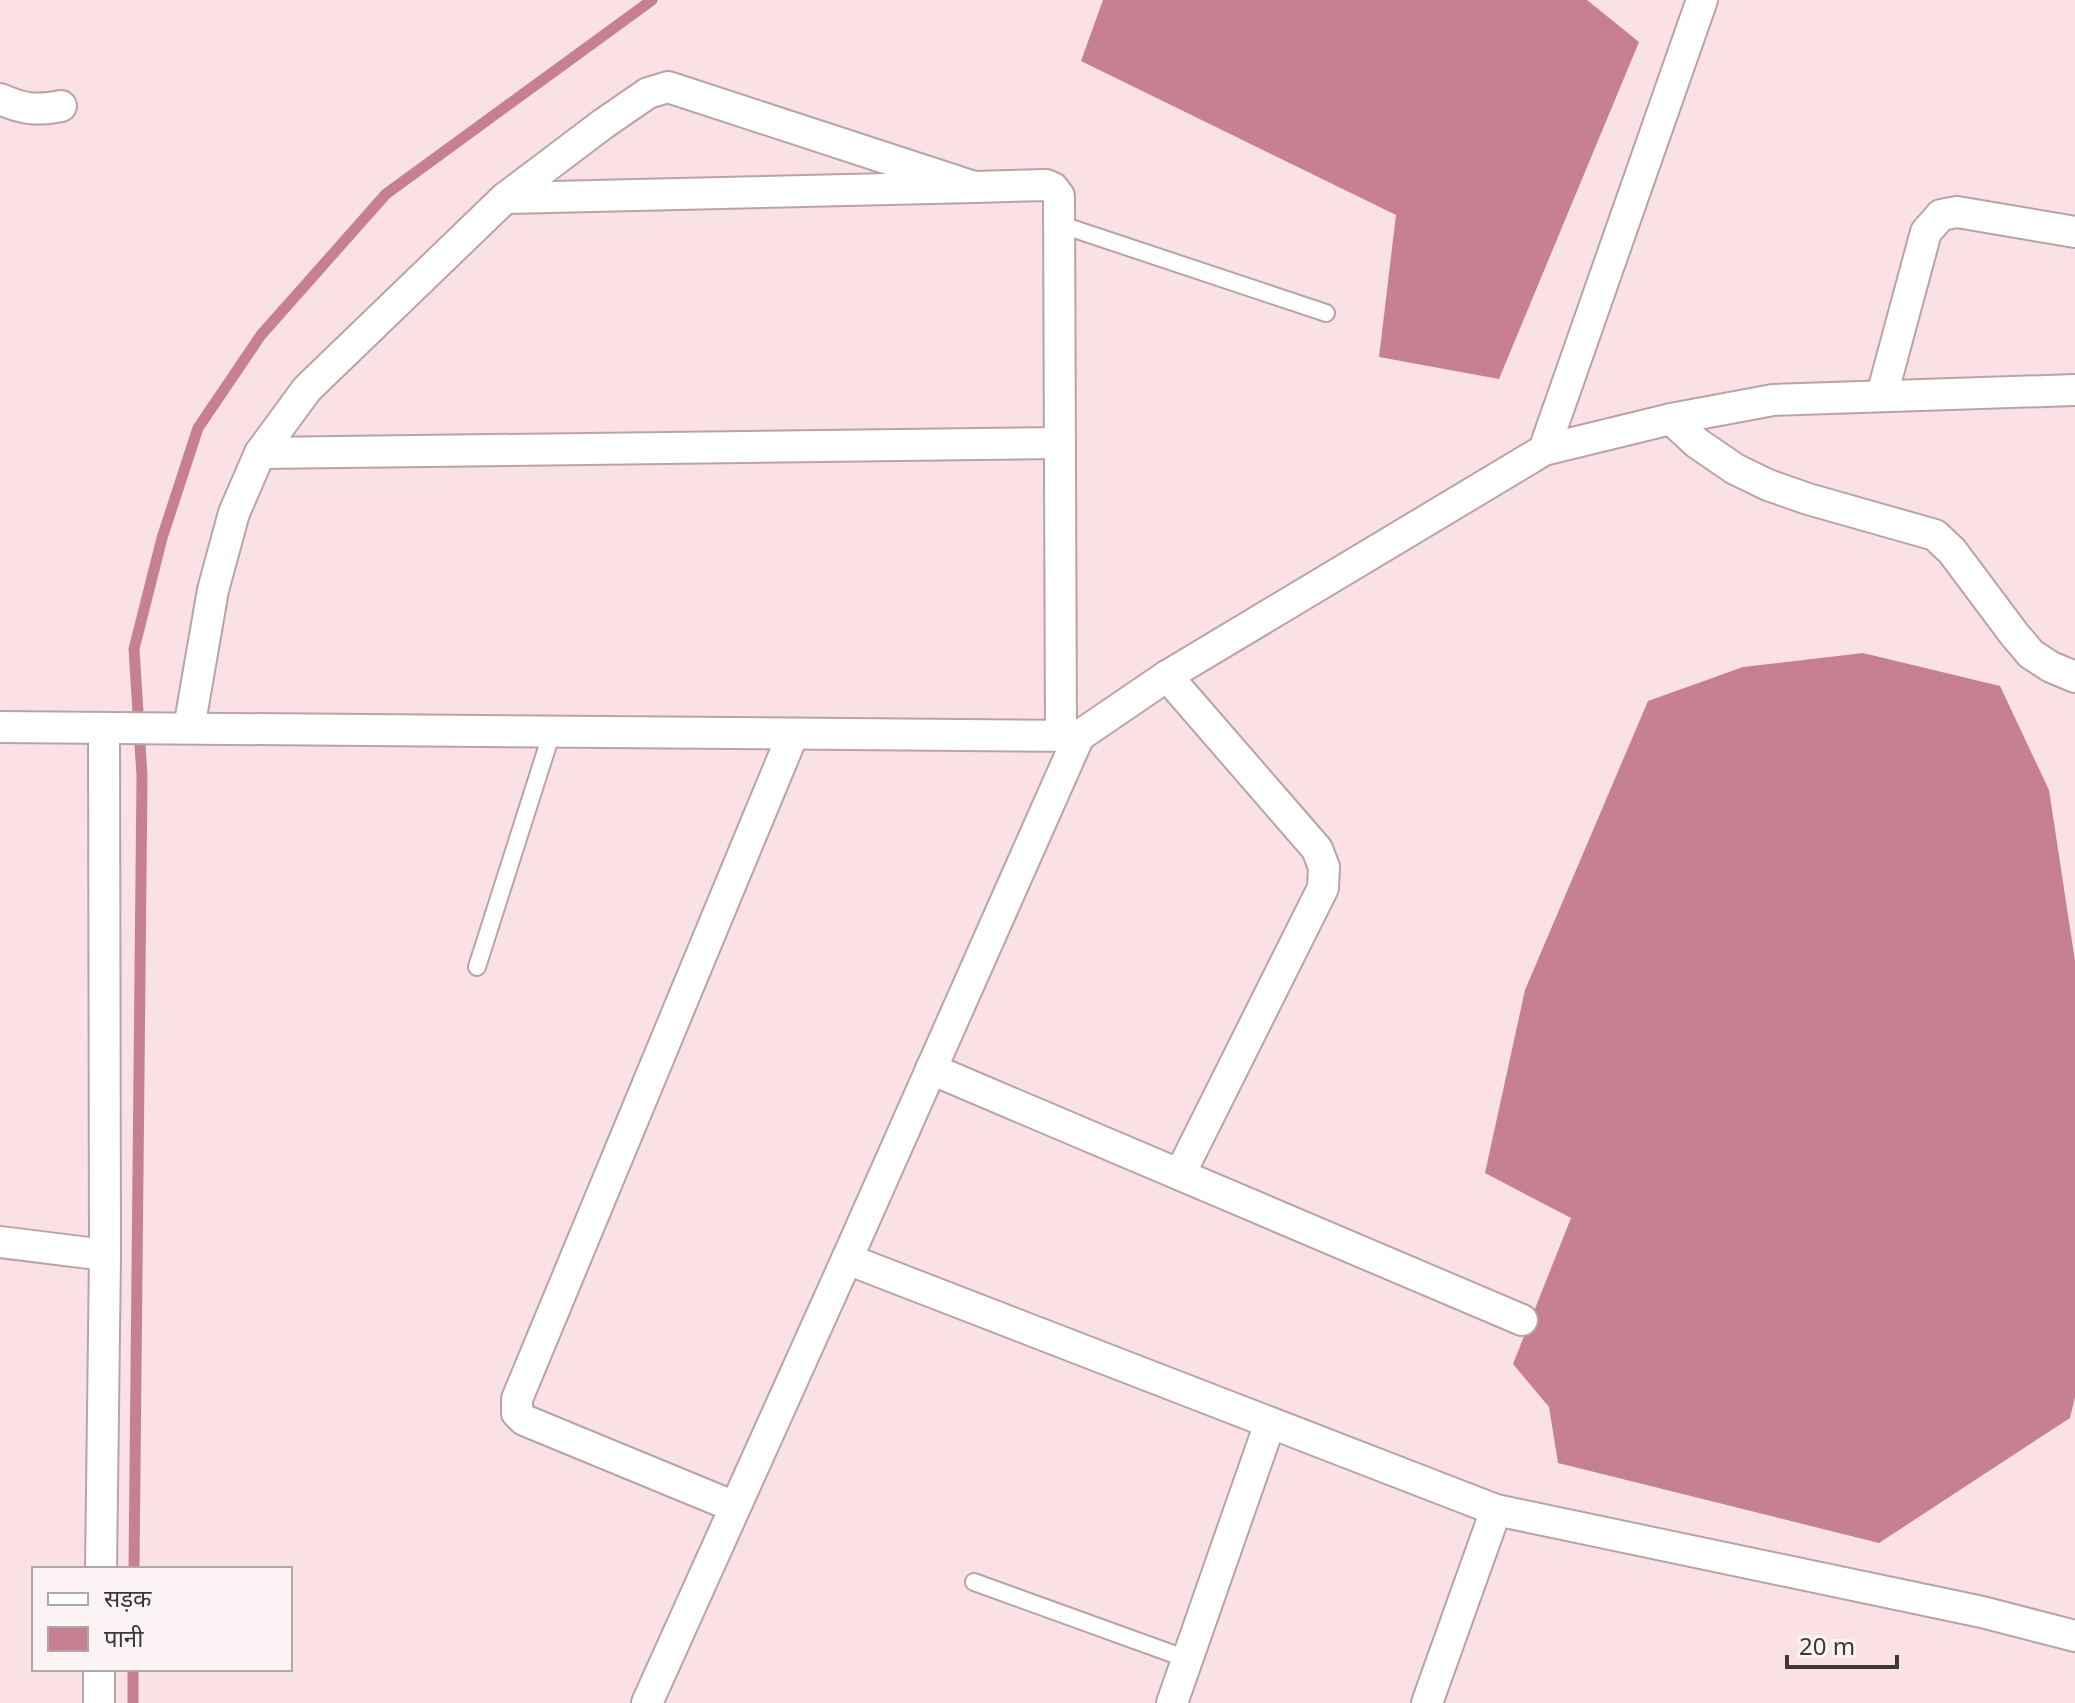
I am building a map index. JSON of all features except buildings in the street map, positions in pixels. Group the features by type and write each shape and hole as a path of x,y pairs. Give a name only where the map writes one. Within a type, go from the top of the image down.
{"street":[{"path":"1544,450 1702,0"},
{"path":"189,728 213,590 234,513 260,453 307,389 505,198 603,124 648,93 668,87 974,187"},
{"path":"0,99 25,109 43,110 61,106"},
{"path":"505,198 1046,185 1059,196 1060,443 1070,736 931,1069 647,1703"},
{"path":"1882,395 1926,232 1941,215 1957,212 2075,232"},
{"path":"0,727 1070,736 1544,450 1671,419 1773,400 2075,390"},
{"path":"1671,419 1697,443 1735,469 1768,485 1935,535 1952,551 2031,654 2075,677"},
{"path":"260,453 1060,443"},
{"path":"1167,676 1317,849 1324,867 1323,888 1180,1174"},
{"path":"101,1567 109,728"},
{"path":"735,1507 524,1420 517,1413 517,1399 793,734"},
{"path":"931,1069 1522,1320"},
{"path":"0,1242 105,1255"},
{"path":"847,1259 1496,1510 1982,1612 2075,1636"},
{"path":"1172,1703 1270,1423"},
{"path":"1427,1703 1496,1510"},
{"path":"99,1671 99,1703"}],"lane":[{"path":"1059,224 1326,313"},
{"path":"477,967 552,732"},
{"path":"974,1582 1187,1659"}],"water":[{"path":"1103,0 1587,0 1639,42 1499,379 1379,357 1396,215 1081,61"},
{"path":"1863,653 2000,686 2049,790 2075,961 2075,1397 2070,1418 1879,1543 1558,1463 1549,1407 1513,1364 1571,1218 1485,1173 1525,990 1648,701 1743,667"}],"waterway":[{"path":"134,1567 142,776 134,649 162,538 198,428 261,335 386,194 652,0"},
{"path":"133,1671 133,1703"}]}
